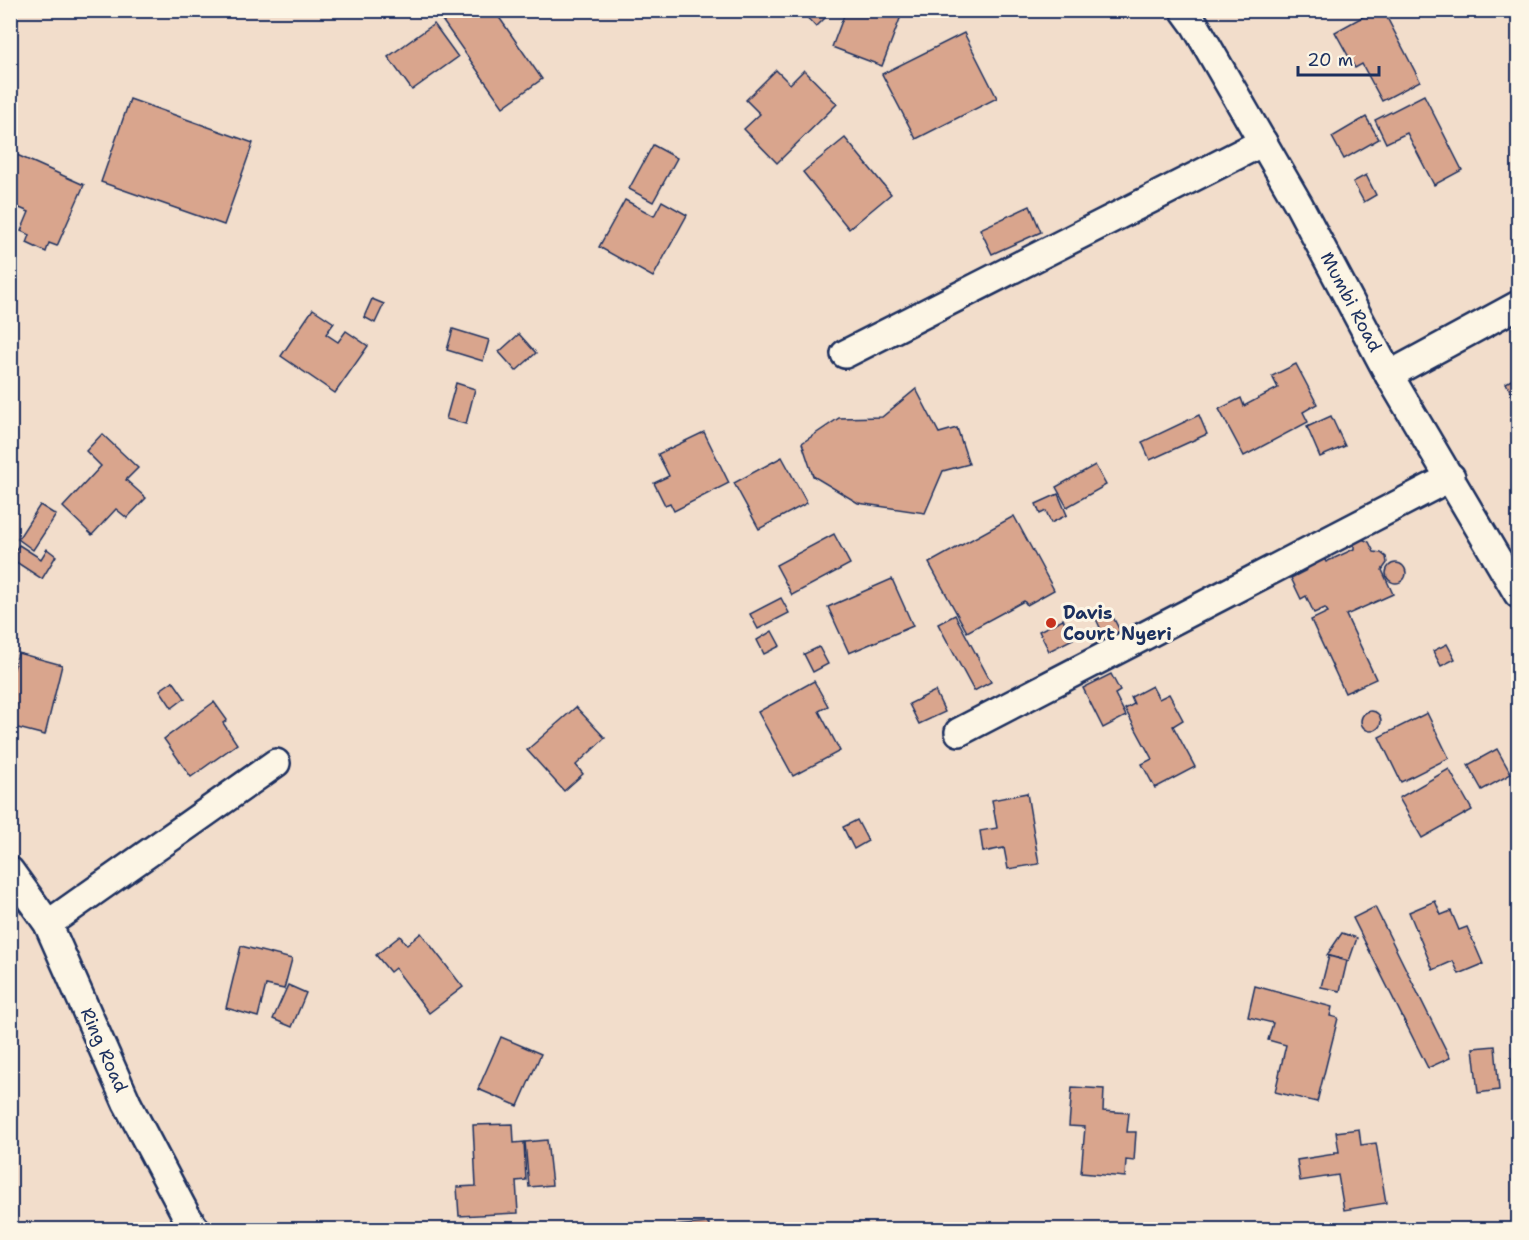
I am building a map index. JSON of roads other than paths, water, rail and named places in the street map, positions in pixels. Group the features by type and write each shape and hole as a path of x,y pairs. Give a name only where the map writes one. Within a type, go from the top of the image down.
{"street":[{"name":"Mumbi Road","path":"1184,10 1196,24 1299,205 1389,375 1518,594"},
{"path":"845,354 1263,142"},
{"path":"1389,375 1518,305"},
{"path":"959,732 1451,477"},
{"path":"48,924 276,763"},
{"name":"Ring Road","path":"10,871 48,924 127,1103 196,1230"}],"place":[{"name":"Davis Court Nyeri","path":"1051,623"}]}
